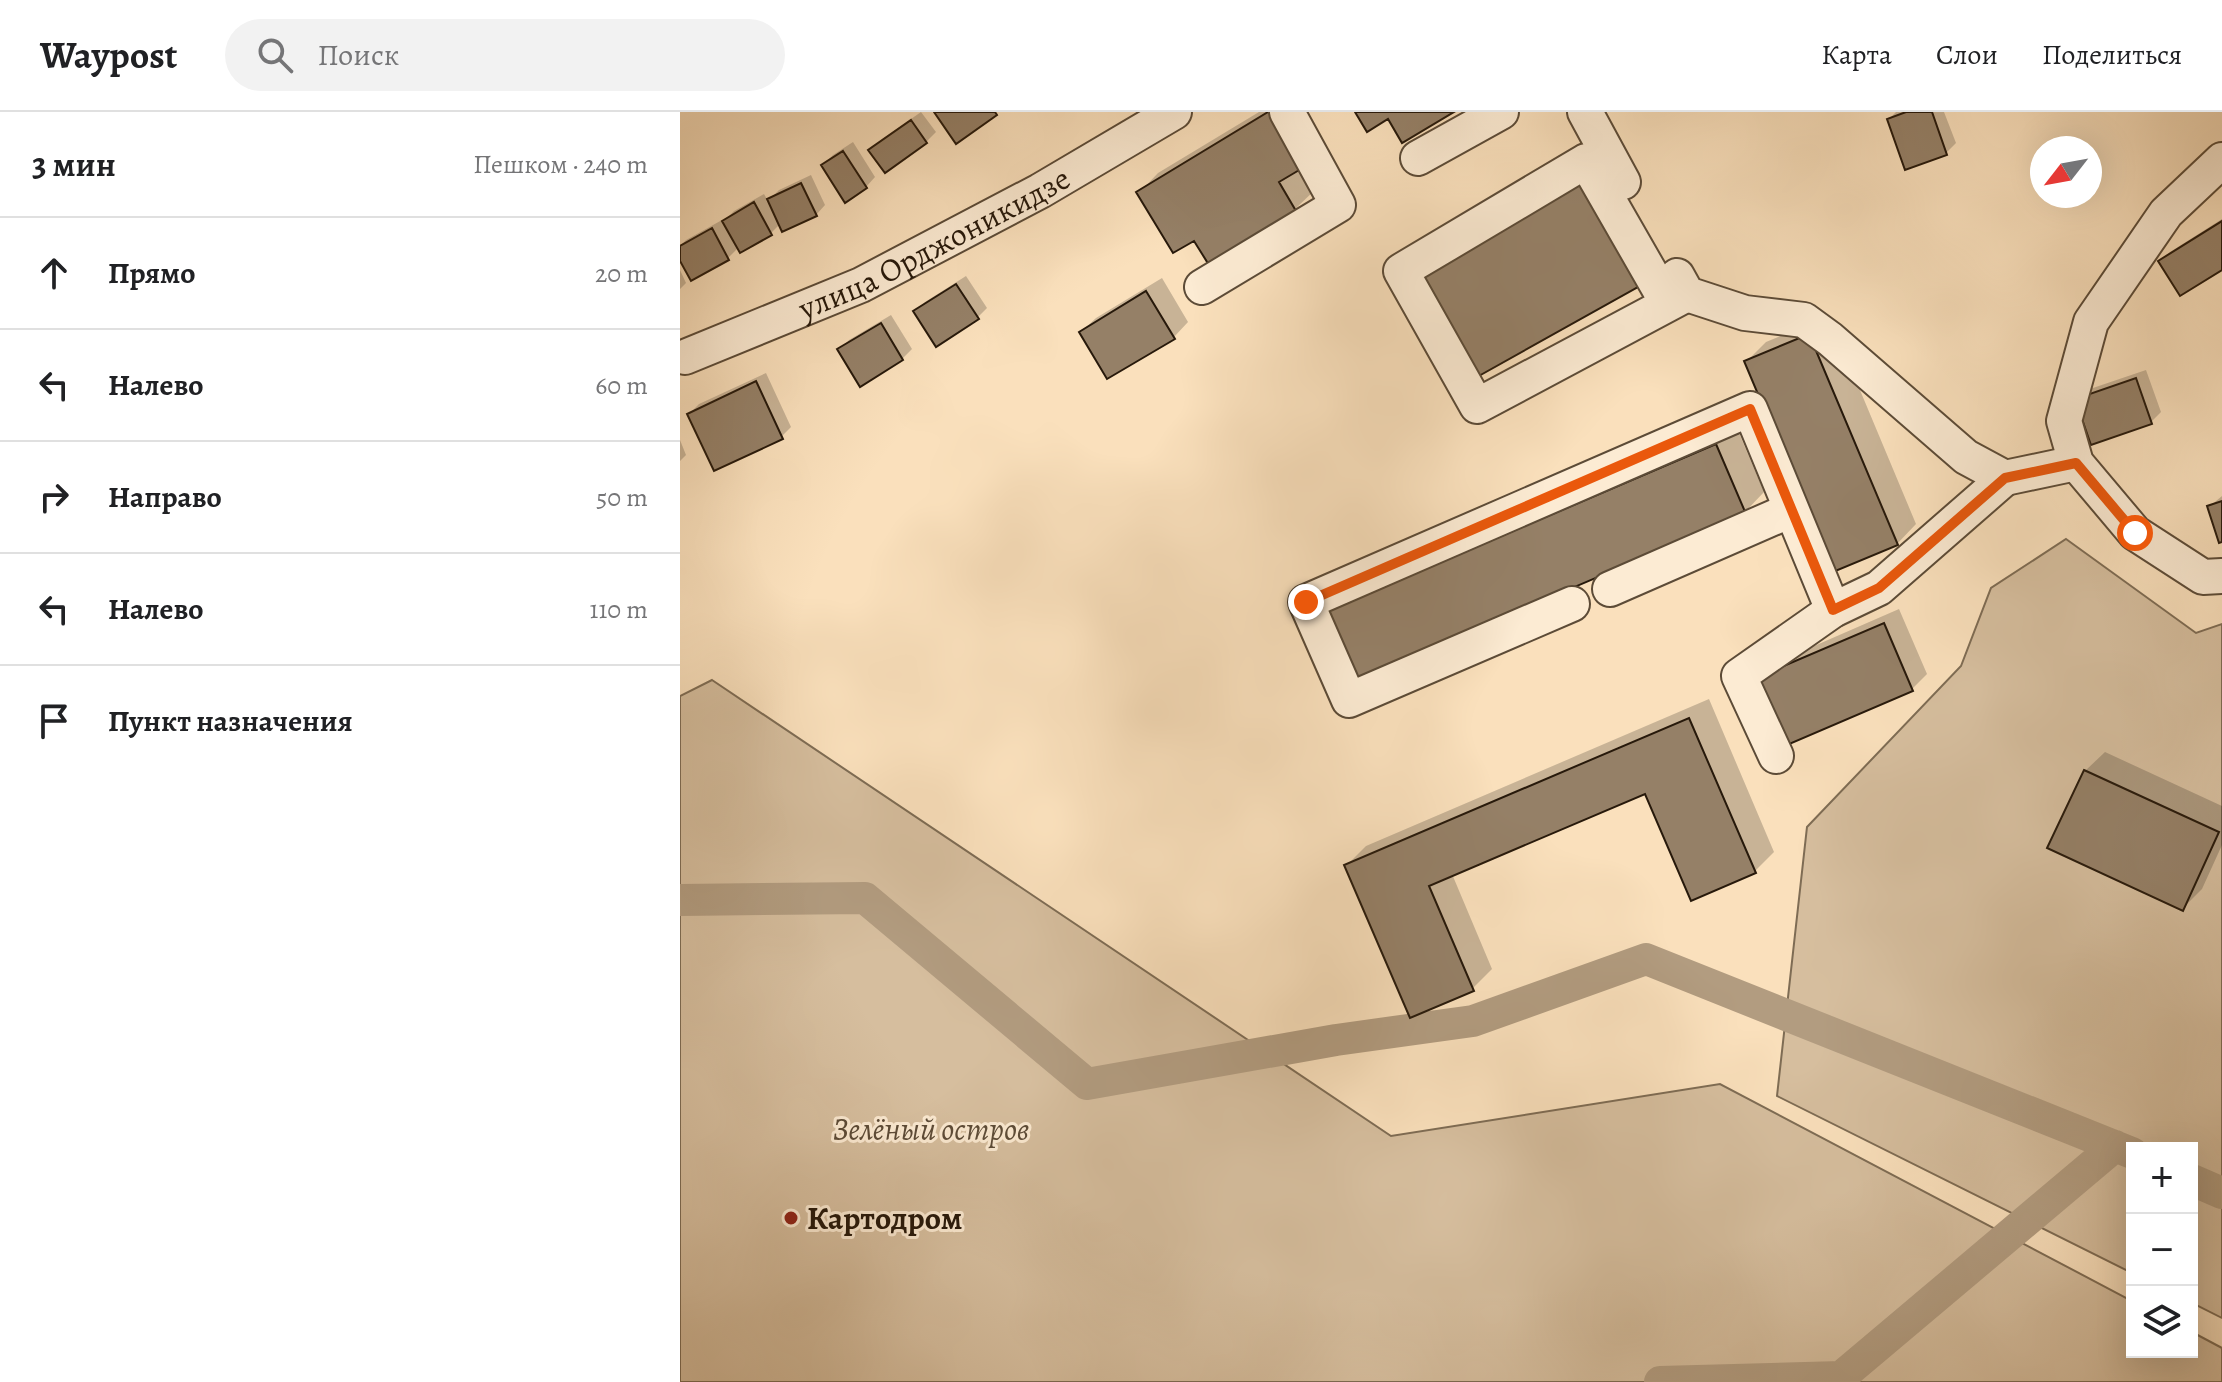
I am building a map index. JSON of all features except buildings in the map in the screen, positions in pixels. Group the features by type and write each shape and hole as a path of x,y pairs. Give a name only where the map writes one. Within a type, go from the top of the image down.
{"street":[{"name":"улица Орджоникидзе","path":"685,357 861,285 1040,191 1174,112"},
{"path":"1202,287 1338,205 1287,112"},
{"path":"1418,158 1501,112"},
{"path":"1585,112 1678,299"},
{"path":"2212,576 2135,533 2076,463 2064,421 2091,322 2166,213 2222,160"},
{"path":"1678,299 1586,161 1401,271 1477,406 1678,299 1745,313 1804,320 1966,457 2005,478"},
{"path":"1572,604 1349,700 1306,602 1750,409 1833,610"},
{"path":"1776,756 1739,676 1833,610 1879,588 2005,478 2076,463"},
{"path":"1610,589 1791,510"}],"green space":[{"path":"2066,539 2196,633 2222,624 2222,1318 2198,1306 2198,1142 2126,1142 2126,1270 1777,1096 1807,827 1961,666 1991,588"},
{"name":"Зелёный остров","path":"712,680 1391,1136 1720,1084 2126,1298 2126,1358 2198,1358 2198,1335 2222,1348 2222,1382 680,1382 680,696"}],"waterway":[{"path":"680,900 865,898 1087,1084 1336,1040 1473,1021 1646,959 2126,1151"},
{"path":"1660,1382 1841,1377 2115,1146"},
{"path":"2198,1183 2222,1193"}],"place":[{"name":"Картодром","path":"791,1218"}],"route":[{"path":"1306,602 1750,409 1833,610 1879,588 2005,478 2076,463 2135,533"}]}
